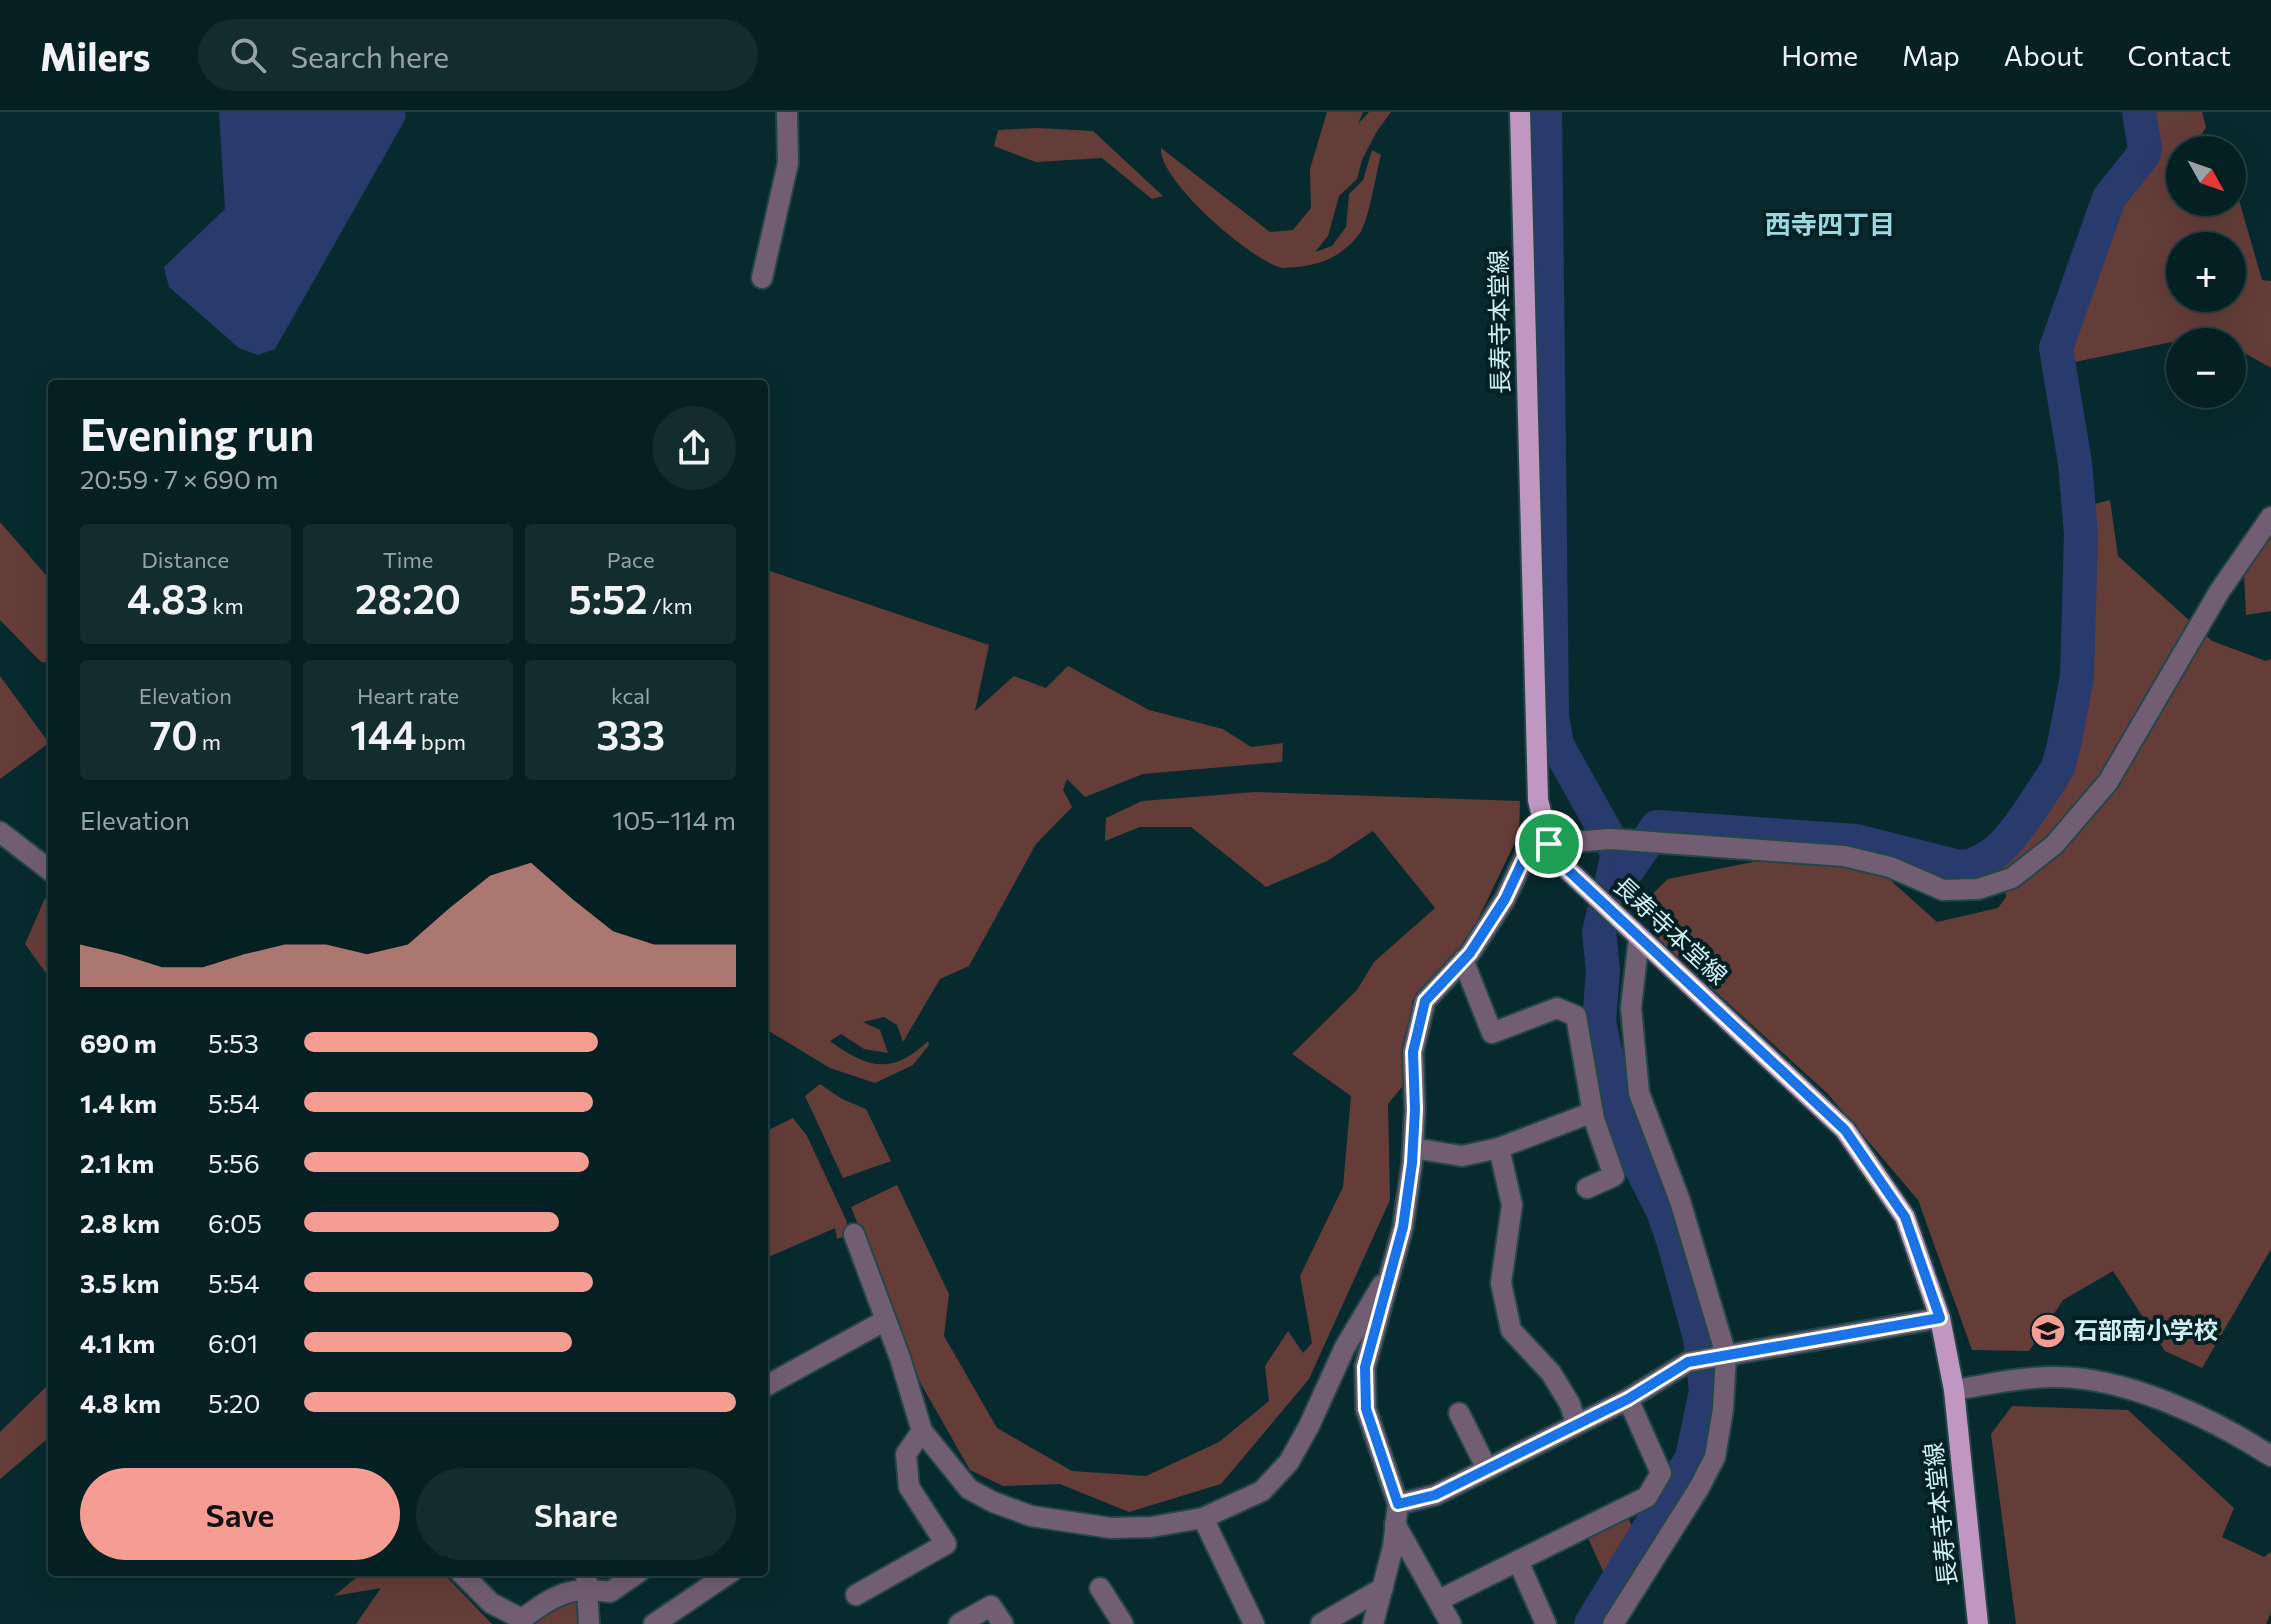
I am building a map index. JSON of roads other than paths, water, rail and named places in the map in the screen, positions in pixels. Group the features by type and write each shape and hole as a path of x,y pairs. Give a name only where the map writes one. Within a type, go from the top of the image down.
{"main road":[{"name":"長寿寺本堂線","path":"1520,112 1538,800 1549,844 1569,871 1845,1130 1905,1217 1940,1318 1954,1390 1978,1624"}],"street":[{"path":"762,278 788,163 787,112"},
{"path":"1451,1624 1397,1514 1366,1409 1365,1367 1403,1227 1413,1148 1413,1052 1425,1001 1463,960 1505,899 1524,856 1532,848 1549,844 1639,841 1844,856 1890,867 1943,890 1978,889 2012,878 2054,845 2108,782 2219,592 2271,517"},
{"path":"0,832 48,869"},
{"path":"1613,1624 1699,1488 1715,1457 1723,1409 1726,1355 1680,1201 1639,1093 1631,1008 1639,937"},
{"path":"1463,960 1492,1033 1557,1008 1576,1016 1593,1112 1614,1176 1587,1188"},
{"path":"1413,1148 1462,1156 1499,1148 1593,1112"},
{"path":"1499,1148 1512,1205 1501,1283 1511,1330 1551,1373 1570,1404 1576,1424"},
{"path":"854,1234 922,1431 969,1489 1031,1516 1111,1528 1151,1527 1203,1518 1262,1491 1289,1462 1345,1347 1394,1264"},
{"path":"1397,1514 1628,1399 1688,1362 1940,1318"},
{"path":"768,1385 886,1320"},
{"path":"1954,1390 2050,1376 2098,1379 2165,1402 2271,1456"},
{"path":"1439,1600 1647,1497 1661,1473 1628,1399"},
{"path":"1459,1413 1487,1469"},
{"path":"856,1595 946,1544 909,1487 906,1454 922,1431"},
{"path":"1373,1624 1397,1514"},
{"path":"1203,1518 1254,1624"},
{"path":"1518,1561 1546,1624"},
{"path":"464,1576 491,1603 522,1619 555,1595 587,1580"},
{"path":"587,1580 610,1592 633,1576"},
{"path":"654,1624 725,1576"},
{"path":"587,1580 589,1624"},
{"path":"1100,1588 1123,1624"},
{"path":"1321,1624 1383,1588"},
{"path":"959,1624 991,1606 1003,1624"}],"water":[{"path":"219,112 405,112 406,118 275,349 258,355 239,348 169,287 164,267 225,209"}],"waterway":[{"path":"1545,112 1552,717 1557,745 1618,854 1599,932 1603,970 1599,1022 1623,1132 1663,1211 1674,1243 1700,1338 1706,1391 1692,1458 1591,1624"},
{"path":"1628,869 1657,827 1856,841 1959,867 1975,864 1989,857 2013,834 2051,779 2064,745 2077,677 2081,534 2075,463 2056,348 2109,198 2144,154 2139,112"}],"place":[{"name":"石部南小学校","path":"2048,1331"}],"district":[{"name":"西寺四丁目","path":"1830,225"}]}
